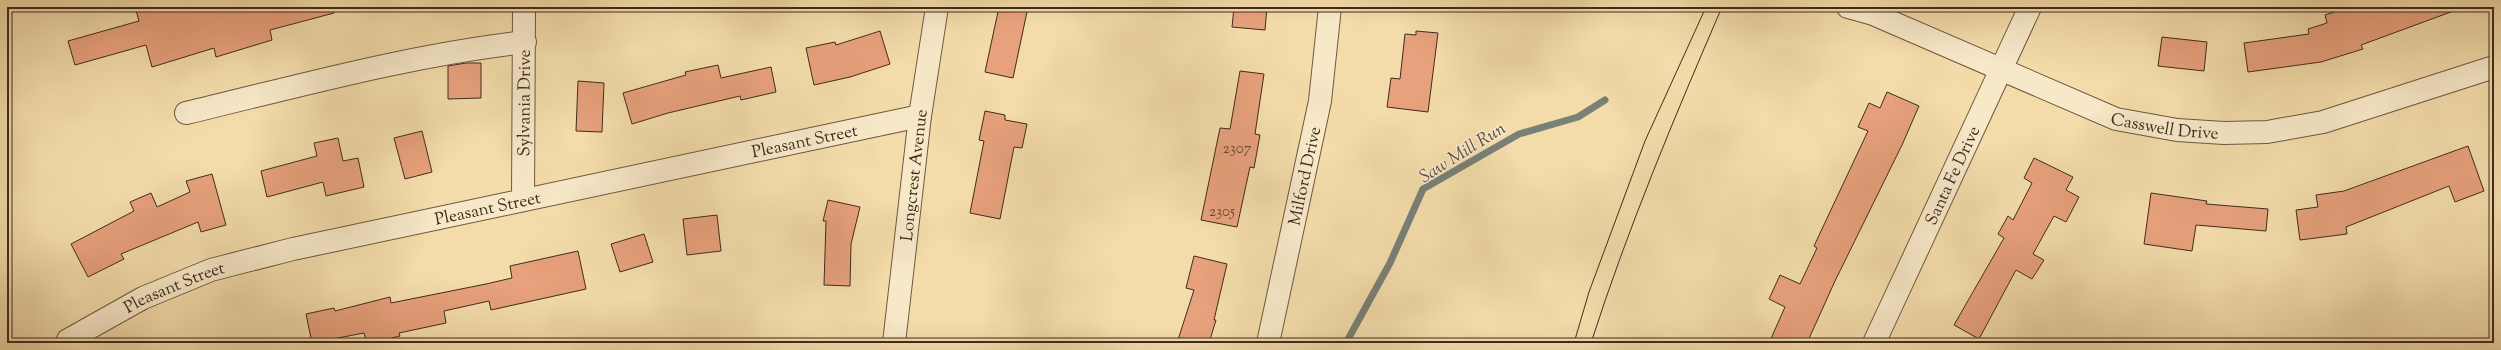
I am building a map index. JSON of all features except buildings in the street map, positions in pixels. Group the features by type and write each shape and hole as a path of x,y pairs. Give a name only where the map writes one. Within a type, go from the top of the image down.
{"street":[{"name":"Sylvania Drive","path":"523,200 524,7"},
{"name":"Longcrest Avenue","path":"894,343 920,116 937,7"},
{"name":"Milford Drive","path":"1268,343 1320,101 1330,7"},
{"name":"Casswell Drive","path":"1848,7 1873,14 2116,119 2177,130 2224,133 2267,132 2323,122 2494,67"},
{"name":"Santa Fe Drive","path":"1874,343 2030,7"},
{"path":"186,113 406,60 462,49 525,42"},
{"name":"Pleasant Street","path":"62,341 142,298 211,270 293,249 920,116"},
{"path":"62,341 95,343"}],"waterway":[{"name":"Saw Mill Run","path":"1346,343 1390,263 1423,189 1519,134 1578,117 1605,100"}],"tram line":[{"path":"1574,343 1589,292 1645,141 1706,7"},
{"path":"1591,343 1636,215 1686,90 1722,7"}]}
